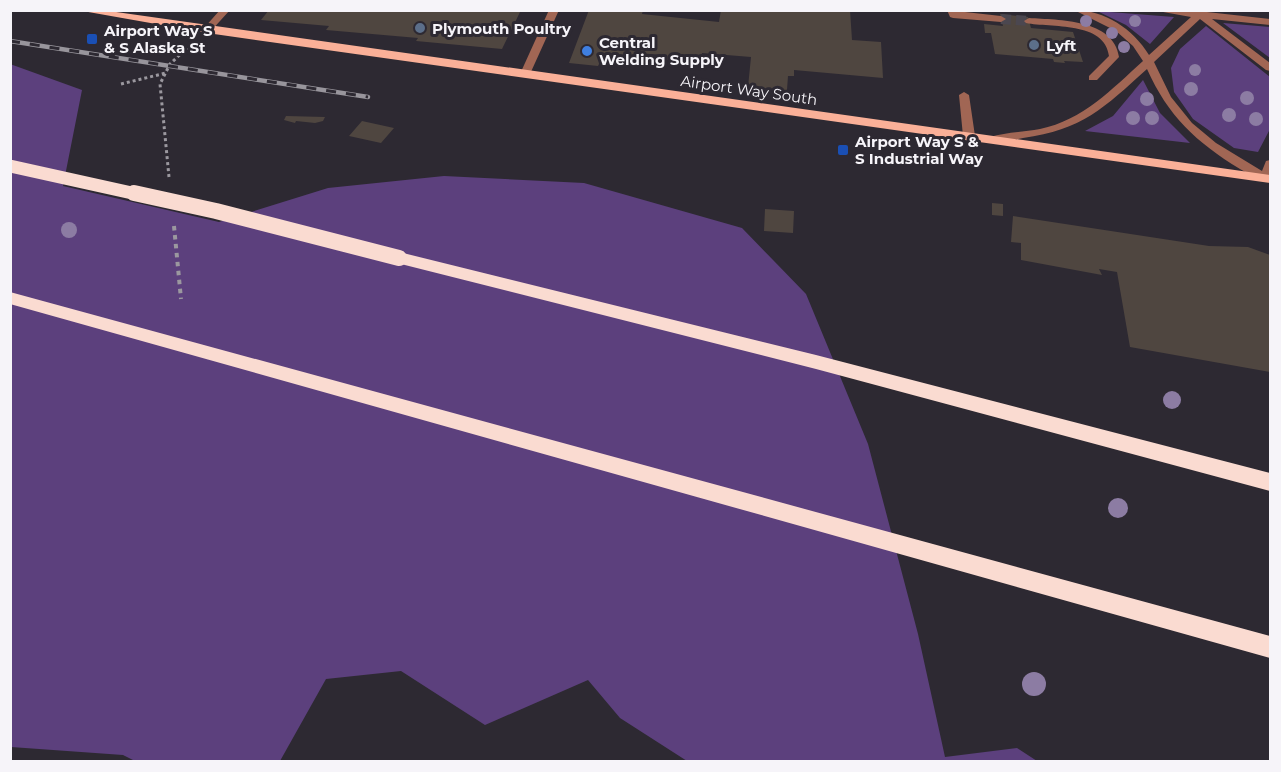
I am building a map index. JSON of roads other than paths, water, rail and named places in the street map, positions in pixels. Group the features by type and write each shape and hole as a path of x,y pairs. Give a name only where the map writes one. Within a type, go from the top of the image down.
{"highway":[{"path":"10,166 97,183 216,211 804,359 1270,482"},
{"path":"10,298 1270,647"}],"main road":[{"name":"Airport Way South","path":"81,10 207,30 1268,178"}],"street":[{"path":"207,30 226,10"},
{"path":"525,74 554,10"},
{"path":"1078,10 1120,28 1137,41 1168,101 1188,125 1225,155 1268,178 1270,164"},
{"path":"1156,10 1202,13 1270,22"},
{"path":"1256,10 1270,16"},
{"path":"952,13 1001,19"},
{"path":"994,140 1042,132 1069,124 1099,107 1202,13"},
{"path":"1202,13 1270,68"},
{"path":"1029,21 1071,24 1098,33 1106,39 1112,45 1114,57 1093,78"},
{"path":"964,95 969,136"}],"tunnel":[{"path":"1001,19 1029,21"}],"railway":[{"path":"10,41 368,97"}],"place":[{"name":"Plymouth Poultry","path":"420,28"},
{"name":"Airport Way S & S Alaska St","path":"92,39"},
{"name":"Lyft","path":"1034,45"},
{"name":"Central Welding Supply","path":"587,51"},
{"name":"Airport Way S & S Industrial Way","path":"843,150"}]}
